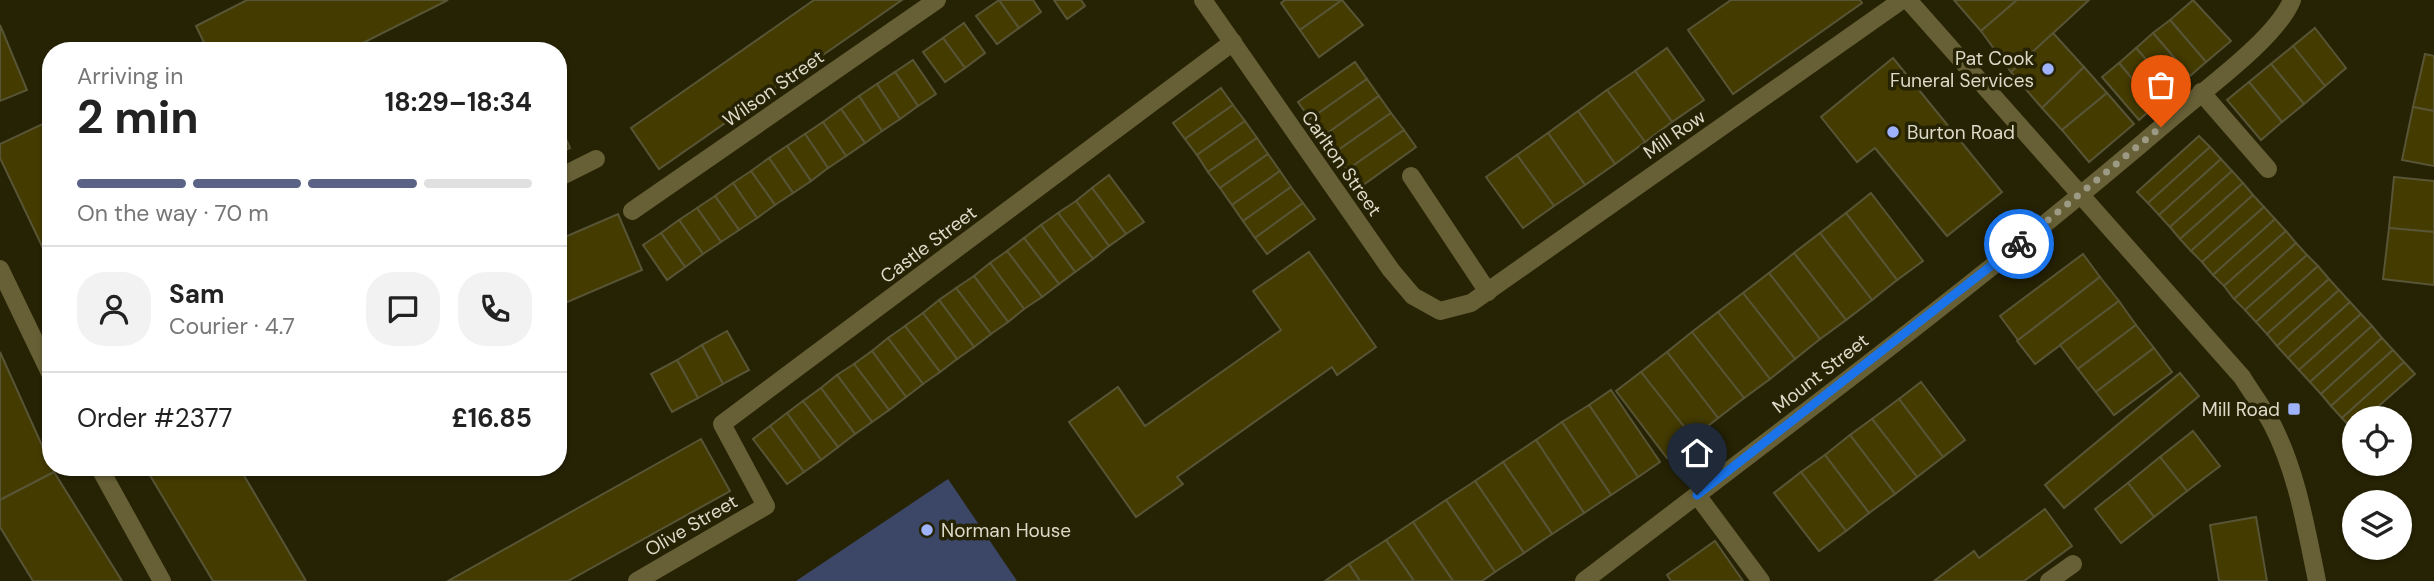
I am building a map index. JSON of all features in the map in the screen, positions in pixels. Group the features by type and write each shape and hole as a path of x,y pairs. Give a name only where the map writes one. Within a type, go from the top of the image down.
{"street":[{"name":"Wilson Street","path":"632,211 937,0"},
{"name":"Carlton Street","path":"1203,0 1391,271 1413,296 1440,311 1471,303"},
{"name":"Mill Row","path":"1471,303 1902,0"},
{"path":"1908,0 2242,377 2272,423 2298,495 2317,581"},
{"path":"2080,196 2260,42 2287,12 2292,0"},
{"name":"Castle Street","path":"766,506 722,424 1233,42"},
{"path":"2201,92 2268,169"},
{"path":"567,174 596,159"},
{"path":"1411,176 1488,292"},
{"name":"Mount Street","path":"1584,581 2080,196"},
{"path":"0,269 42,356"},
{"path":"104,476 162,581"},
{"path":"1697,495 1761,581"},
{"name":"Olive Street","path":"636,581 766,506"},
{"path":"2049,581 2073,564"}],"shaded area":[{"name":"Norman House","path":"948,479 1017,581 796,581"}],"building":[{"path":"247,0 448,0 365,42 204,42 196,26"},
{"path":"814,0 902,0 659,169 631,128"},
{"path":"999,0 1019,28 997,44 976,16"},
{"path":"999,0 1033,0 1041,12 1019,28"},
{"path":"1054,0 1081,0 1085,6 1067,19"},
{"path":"1285,0 1342,0 1300,30 1281,3"},
{"path":"1342,0 1363,25 1319,57 1300,30"},
{"path":"1731,0 1860,0 1862,3 1733,94 1688,30"},
{"path":"1954,0 2017,0 1981,31"},
{"path":"2017,0 2089,0 2011,72 1981,31"},
{"path":"2193,0 2231,41 2206,62 2170,20"},
{"path":"2170,20 2206,62 2190,76 2153,33"},
{"path":"964,23 985,53 965,68 943,38"},
{"path":"0,25 27,90 0,101"},
{"path":"2315,28 2346,68 2325,86 2293,46"},
{"name":"Pat Cook Funeral Services","path":"2053,33 2084,67 2042,108 2011,72"},
{"path":"2153,33 2190,76 2173,90 2136,48"},
{"path":"943,38 965,68 945,82 923,52"},
{"path":"2293,46 2325,86 2304,104 2271,64"},
{"path":"1667,48 1704,100 1672,122 1635,71"},
{"path":"2136,48 2173,90 2155,106 2119,63"},
{"path":"2425,54 2434,56 2434,111 2413,107"},
{"name":"Burton Road","path":"1893,58 2002,192 1947,236 1875,148 1857,162 1821,117"},
{"path":"913,60 936,94 918,106 895,72"},
{"path":"1355,62 1367,79 1310,119 1298,102"},
{"path":"2119,63 2155,106 2139,120 2102,77"},
{"path":"2271,64 2304,104 2282,122 2249,82"},
{"path":"2084,67 2107,93 2062,130 2042,108"},
{"path":"1635,71 1672,122 1645,142 1607,90"},
{"path":"895,72 918,106 900,119 877,84"},
{"path":"1367,79 1379,96 1322,137 1310,119"},
{"path":"2249,82 2282,122 2261,140 2227,100"},
{"path":"877,84 900,119 882,131 859,96"},
{"path":"1221,88 1233,105 1185,139 1173,123"},
{"path":"1607,90 1645,142 1615,164 1578,111"},
{"path":"2107,93 2134,124 2089,162 2062,130"},
{"path":"859,96 882,131 865,143 841,109"},
{"path":"1379,96 1391,113 1334,153 1322,137"},
{"path":"1233,105 1245,121 1197,155 1185,139"},
{"path":"2413,107 2434,111 2434,166 2402,160"},
{"path":"841,109 865,143 846,156 823,122"},
{"path":"1578,111 1615,164 1585,185 1548,133"},
{"path":"1391,113 1404,130 1347,170 1334,153"},
{"path":"1245,121 1257,138 1208,172 1197,155"},
{"path":"823,122 846,156 828,168 805,134"},
{"path":"42,124 42,246 0,158 0,144"},
{"path":"1404,130 1416,147 1359,188 1347,170"},
{"path":"1548,133 1585,185 1554,206 1517,155"},
{"path":"805,134 828,168 811,181 787,146"},
{"path":"2199,136 2210,147 2148,203 2137,192"},
{"path":"1257,138 1268,154 1220,188 1208,172"},
{"path":"787,146 811,181 793,193 769,158"},
{"path":"2210,147 2221,159 2159,215 2148,203"},
{"path":"1268,154 1280,171 1232,205 1220,188"},
{"path":"1517,155 1554,206 1523,228 1486,177"},
{"path":"769,158 793,193 775,205 751,171"},
{"path":"2221,159 2232,171 2170,227 2159,215"},
{"path":"751,171 775,205 757,218 733,183"},
{"path":"1280,171 1291,187 1243,221 1232,205"},
{"path":"2232,171 2243,183 2180,239 2170,227"},
{"path":"1109,175 1144,222 1126,234 1092,188"},
{"path":"2394,177 2434,181 2434,232 2389,228"},
{"path":"733,183 757,218 739,230 715,196"},
{"path":"2243,183 2253,195 2191,251 2180,239"},
{"path":"1291,187 1303,203 1255,238 1243,221"},
{"path":"1092,188 1126,234 1109,246 1076,201"},
{"path":"1871,193 1923,261 1897,280 1846,213"},
{"path":"2253,195 2264,207 2202,262 2191,251"},
{"path":"715,196 739,230 721,242 697,208"},
{"path":"1076,201 1109,246 1093,259 1058,213"},
{"path":"1303,203 1315,219 1267,254 1255,238"},
{"path":"2264,207 2275,219 2213,275 2202,262"},
{"path":"697,208 721,242 703,254 679,220"},
{"path":"1058,213 1093,259 1075,272 1041,225"},
{"path":"1846,213 1897,280 1872,300 1820,233"},
{"path":"618,214 642,270 567,302 567,236"},
{"path":"2275,219 2286,231 2224,286 2213,275"},
{"path":"679,220 703,254 685,267 661,233"},
{"path":"1041,225 1075,272 1059,284 1024,238"},
{"path":"2389,228 2434,232 2434,285 2383,279"},
{"path":"2286,231 2296,243 2234,299 2224,286"},
{"path":"661,233 685,267 667,280 643,245"},
{"path":"1820,233 1872,300 1846,320 1794,253"},
{"path":"1024,238 1059,284 1042,297 1007,251"},
{"path":"2296,243 2307,255 2245,310 2234,299"},
{"path":"1007,251 1042,297 1024,309 990,263"},
{"path":"1309,252 1376,347 1337,375 1332,367 1177,477 1183,484 1136,517 1069,422 1118,387 1145,426 1281,330 1253,291"},
{"path":"1794,253 1846,320 1820,339 1769,273"},
{"path":"2083,254 2100,277 2018,340 2000,316"},
{"path":"2307,255 2318,266 2256,322 2245,310"},
{"path":"990,263 1024,309 1008,322 974,276"},
{"path":"2318,266 2329,279 2267,334 2256,322"},
{"path":"1769,273 1820,339 1795,359 1743,293"},
{"path":"974,276 1008,322 991,334 956,288"},
{"path":"2100,277 2119,301 2035,364 2017,341"},
{"path":"2329,279 2339,290 2277,346 2267,334"},
{"path":"956,288 991,334 974,347 939,300"},
{"path":"2339,290 2350,302 2288,358 2277,346"},
{"path":"1743,293 1795,359 1770,379 1718,312"},
{"path":"939,300 974,347 957,359 923,313"},
{"path":"2119,301 2136,325 2078,369 2060,345"},
{"path":"2350,302 2361,314 2299,370 2288,358"},
{"path":"1718,312 1770,379 1744,398 1692,332"},
{"path":"923,313 957,359 940,372 905,326"},
{"path":"2361,314 2372,326 2310,382 2299,370"},
{"path":"2136,325 2154,348 2096,392 2078,369"},
{"path":"905,326 940,372 923,384 888,338"},
{"path":"2372,326 2382,338 2321,394 2310,382"},
{"path":"727,331 749,370 723,384 702,345"},
{"path":"1692,332 1744,398 1718,418 1667,352"},
{"path":"888,338 923,384 906,397 872,351"},
{"path":"2382,338 2393,350 2331,406 2321,394"},
{"path":"702,345 723,384 698,398 677,360"},
{"path":"2154,348 2172,372 2114,415 2096,392"},
{"path":"2393,350 2404,362 2355,406 2342,406 2342,418 2331,406"},
{"path":"872,351 906,397 889,410 854,364"},
{"path":"0,352 42,445 42,476 46,476 0,500"},
{"path":"1667,352 1718,418 1693,438 1641,372"},
{"path":"677,360 698,398 672,412 651,374"},
{"path":"2404,362 2415,374 2379,406 2355,406"},
{"path":"854,364 889,410 872,422 837,375"},
{"path":"1641,372 1693,438 1667,458 1616,391"},
{"path":"2180,373 2199,396 2064,508 2045,485"},
{"path":"837,375 872,422 855,434 821,388"},
{"path":"1921,382 1965,440 1943,457 1899,399"},
{"path":"821,388 855,434 838,447 803,401"},
{"path":"1611,390 1660,462 1638,477 1589,405"},
{"path":"1899,399 1943,457 1917,477 1872,419"},
{"path":"803,401 838,447 821,460 787,413"},
{"path":"1589,405 1638,477 1611,495 1562,422"},
{"path":"787,413 821,460 804,472 770,426"},
{"path":"1872,419 1917,477 1895,494 1850,435"},
{"path":"1562,422 1611,495 1584,513 1536,440"},
{"path":"770,426 804,472 787,484 753,439"},
{"path":"2193,431 2220,466 2187,491 2160,457"},
{"path":"1850,435 1895,494 1869,513 1825,455"},
{"path":"701,439 730,491 568,581 448,581"},
{"path":"1536,440 1584,513 1552,534 1503,462"},
{"path":"1825,455 1869,513 1846,531 1801,472"},
{"path":"2160,457 2187,491 2154,517 2128,483"},
{"path":"1503,462 1552,534 1524,553 1475,481"},
{"path":"1801,472 1846,531 1819,551 1774,493"},
{"path":"46,476 56,476 122,581 33,581 0,527 0,500"},
{"path":"150,476 244,476 306,581 213,581"},
{"path":"1475,481 1524,553 1495,572 1446,500"},
{"path":"2128,483 2154,517 2121,543 2095,509"},
{"path":"1446,500 1495,572 1482,581 1453,581 1413,522"},
{"path":"2045,509 2072,546 2024,581 1934,581 1974,551 1979,558"},
{"path":"2256,517 2267,581 2219,581 2210,525"},
{"path":"1413,522 1453,581 1414,581 1386,540"},
{"path":"1386,540 1414,581 1360,581 1349,564"},
{"path":"1715,541 1743,581 1671,581 1667,575"},
{"path":"1349,564 1360,581 1325,581"}],"way so far":[{"path":"2019,244 2161,127"}],"place":[{"name":"Pat Cook Funeral Services","path":"2048,69"},
{"name":"Burton Road","path":"1893,132"},
{"name":"Mill Road","path":"2294,409"},
{"name":"Norman House","path":"927,530"}],"route":[{"path":"1697,495 2019,244"}]}
